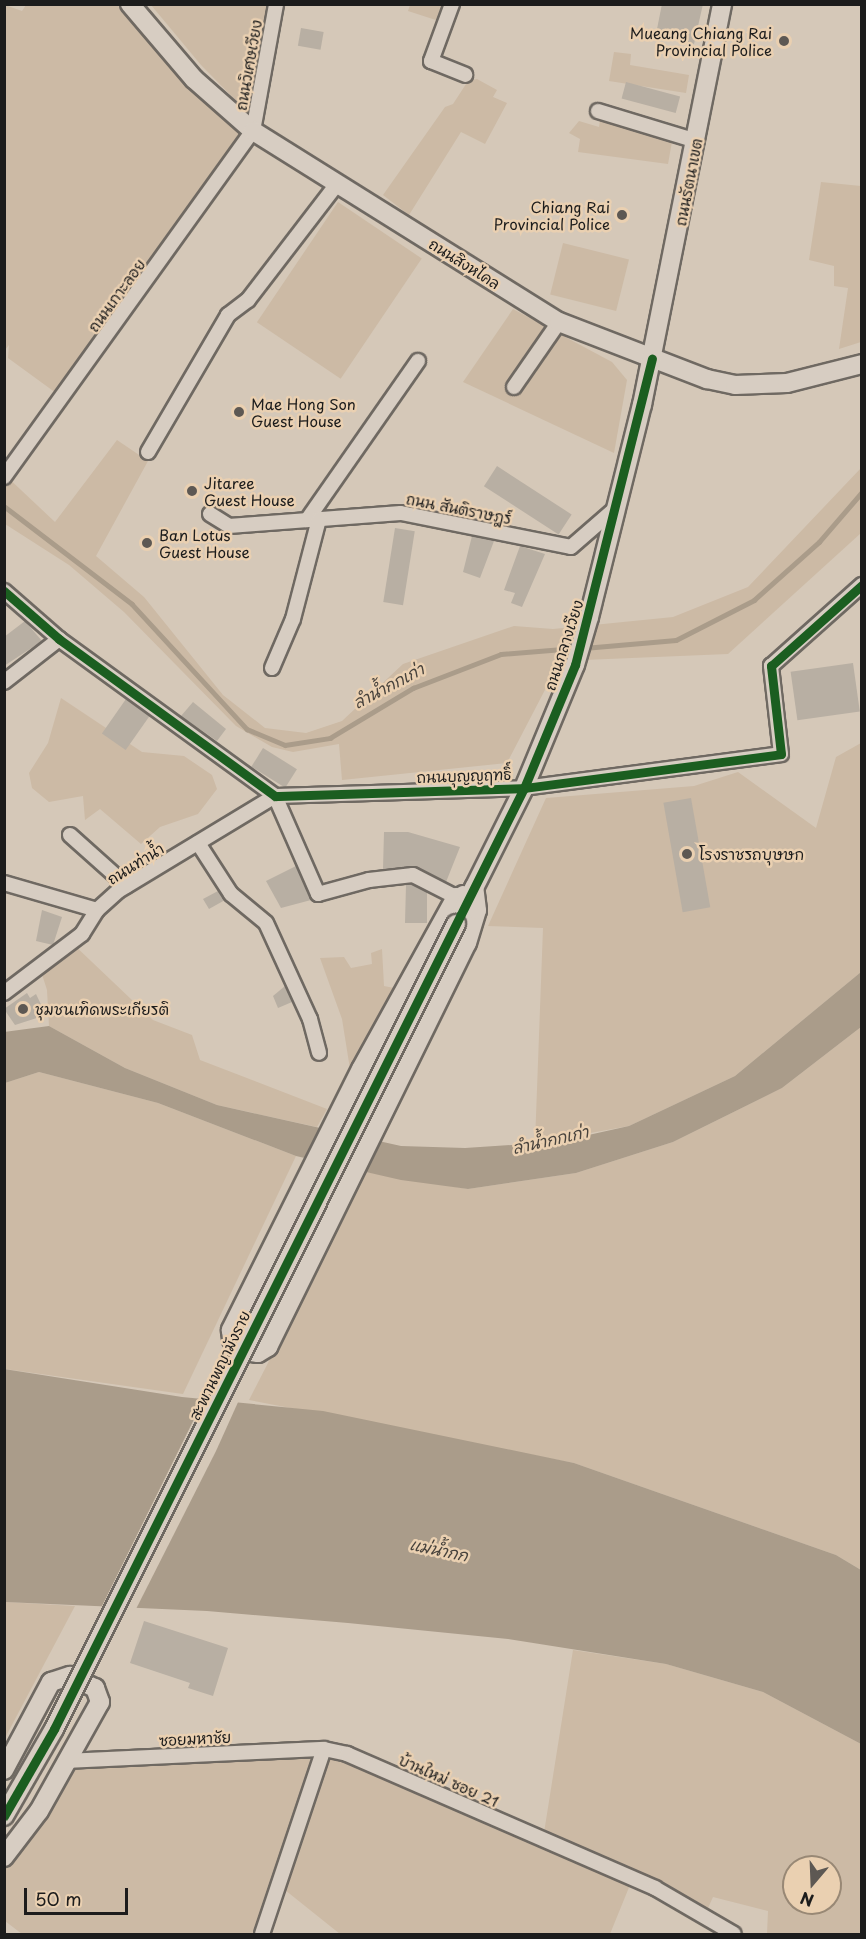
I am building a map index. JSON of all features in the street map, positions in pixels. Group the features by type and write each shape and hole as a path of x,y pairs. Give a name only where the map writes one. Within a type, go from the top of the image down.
{"main road":[{"name":"ถนนสิงหไคล","path":"129,4 194,79 253,131 559,322 652,359 735,385 787,383 861,364"},
{"name":"ถนนรัตนาเขต","path":"652,359 697,141 722,4"},
{"name":"ถนนกลางเวียง","path":"456,924 524,788 575,665 617,507 652,359"},
{"path":"456,897 334,1123 231,1330 232,1340 245,1351 258,1353 268,1347 350,1181 467,943 477,910 474,887"},
{"name":"สะพานพญามังราย","path":"4,1816 60,1719 456,924"},
{"path":"4,1770 51,1682 70,1676 100,1695 39,1811 4,1857"}],"street":[{"name":"ถนนวิเศษเวียง","path":"253,131 276,4"},
{"path":"452,4 431,61 465,75"},
{"path":"598,111 697,141"},
{"name":"ถนนเกาะลอย","path":"7,475 253,131"},
{"path":"148,452 228,315 248,300 337,184"},
{"path":"514,387 559,322"},
{"path":"272,668 293,619 313,520 418,361"},
{"name":"ถนน สันติราษฎร์","path":"210,514 229,526 401,513 571,547 617,507"},
{"name":"ถนนบุญญฤทธิ์","path":"275,795 524,788 781,754 771,666 861,585"},
{"path":"4,591 59,639 275,795 318,894 369,880 413,875 456,897 474,887"},
{"path":"4,682 59,639"},
{"name":"ถนนท่าน้ำ","path":"4,993 82,934 98,910 127,886 275,795"},
{"path":"70,835 127,886"},
{"path":"198,843 231,894 266,923 310,1020 319,1053"},
{"path":"4,883 98,910"},
{"path":"262,1935 324,1749"},
{"name":"ซอยมหาชัย","path":"67,1761 324,1749"},
{"name":"บ้านใหม่ ซอย 21","path":"324,1749 347,1754 655,1887 734,1935"}],"shaded area":[{"path":"5,5 22,11 26,5 130,5 253,131 56,393 8,358 9,345 5,350"},
{"path":"151,5 276,5 255,120 201,65"},
{"path":"410,5 447,5 442,22 408,11"},
{"path":"614,52 631,54 630,65 689,75 686,93 609,81"},
{"path":"477,79 497,90 493,97 507,103 485,144 461,132 409,215 383,195 445,107 453,104 468,81"},
{"path":"602,107 675,125 668,164 578,152 580,139 569,133 579,121 599,127"},
{"path":"821,182 861,186 861,342 839,349 848,288 834,286 834,266 809,260"},
{"path":"338,202 422,258 341,379 257,322"},
{"path":"563,243 629,259 616,311 550,294"},
{"path":"513,309 612,362 627,380 614,453 463,382"},
{"path":"117,440 148,461 96,556 144,597 223,695 265,728 306,733 342,721 403,664 514,626 553,629 673,617 748,587 861,468 861,533 728,654 560,661 507,763 342,780 339,744 293,752 272,747 236,726 124,612 69,565 5,524 4,474 55,522"},
{"path":"61,698 142,752 184,756 212,775 217,789 198,814 160,827 141,844 100,809 85,820 83,796 49,802 32,788 29,773 48,743"},
{"path":"861,743 861,972 735,1076 629,1126 535,1143 543,928 488,926 546,798 694,786 738,772 816,828 836,757"},
{"path":"71,942 153,1020 192,1035 200,1060 327,1109 317,1127 217,1105 125,1068 49,1026 47,990 39,965"},
{"path":"382,949 384,986 394,988 350,1069 342,1019 320,958 344,957 351,968 372,964 371,953"},
{"path":"861,1027 861,1570 836,1555 574,1463 249,1400 366,1172 468,1189 576,1173 673,1142 782,1088"},
{"path":"39,1072 158,1103 296,1156 183,1394 5,1369 5,1083"},
{"path":"4,1602 75,1606 5,1738"},
{"path":"573,1650 666,1664 763,1692 861,1744 861,1934 767,1934 768,1911 713,1897 704,1917 543,1839"},
{"path":"324,1749 632,1880 610,1934 340,1934 280,1886 262,1934 22,1934 5,1921 4,1860 67,1761"}],"water":[{"path":"861,972 861,1027 782,1088 673,1142 576,1173 468,1189 401,1180 296,1156 158,1103 39,1072 5,1083 4,1032 49,1026 125,1068 217,1105 401,1146 465,1148 557,1142 629,1126 735,1076"},
{"name":"แม่น้ำกก","path":"4,1369 182,1397 323,1411 574,1463 836,1555 861,1570 861,1744 763,1692 666,1664 508,1639 348,1623 207,1611 5,1602"}],"pier":[{"path":"205,1397 239,1400 216,1451 135,1611 100,1610"}],"building":[{"path":"662,4 703,4 694,44 656,34"},
{"path":"301,28 324,32 321,50 298,46"},
{"path":"626,82 680,96 676,113 622,98"},
{"path":"497,466 572,514 559,535 484,486"},
{"path":"395,528 415,531 403,605 383,602"},
{"path":"472,536 494,541 480,578 463,572"},
{"path":"520,546 545,554 522,607 511,603 515,593 504,590"},
{"path":"25,621 42,641 4,666 4,637"},
{"path":"853,663 860,712 797,720 791,672"},
{"path":"126,699 150,716 126,750 102,733"},
{"path":"193,702 226,729 217,741 181,716"},
{"path":"263,748 297,769 285,788 251,767"},
{"name":"โรงราชรถบุษษก","path":"691,798 710,907 683,912 663,803"},
{"path":"384,832 408,832 460,847 446,882 416,867 383,869"},
{"path":"296,866 311,900 281,908 266,881"},
{"path":"411,884 427,892 427,923 405,923 406,885"},
{"path":"218,891 225,900 209,909 203,899"},
{"path":"42,910 62,917 53,945 36,941"},
{"path":"285,986 292,1002 278,1008 273,996"},
{"name":"ชุมชนเทิดพระเกียรติ","path":"27,993 30,998 36,994 46,1015 15,1025 4,1009"},
{"path":"144,1621 228,1648 213,1696 188,1688 190,1683 130,1663"}],"waterway":[{"name":"ลำน้ำกกเก่า","path":"584,648 676,640 754,600 819,542 862,492"},
{"name":"ลำน้ำกกเก่า","path":"4,506 132,604 247,729 285,745 330,738 413,688 501,654 575,648"}],"cycle path":[{"path":"4,1816 54,1729 524,788 575,665 652,359"},
{"path":"4,591 59,639 275,796 524,788 781,754 771,666 862,585"}],"place":[{"name":"Mueang Chiang Rai Provincial Police","path":"784,41"},
{"name":"Chiang Rai Provincial Police","path":"622,215"},
{"name":"Mae Hong Son Guest House","path":"239,412"},
{"name":"Jitaree Guest House","path":"192,491"},
{"name":"Ban Lotus Guest House","path":"147,543"},
{"name":"โรงราชรถบุษษก","path":"687,854"},
{"name":"ชุมชนเทิดพระเกียรติ","path":"23,1009"}]}
